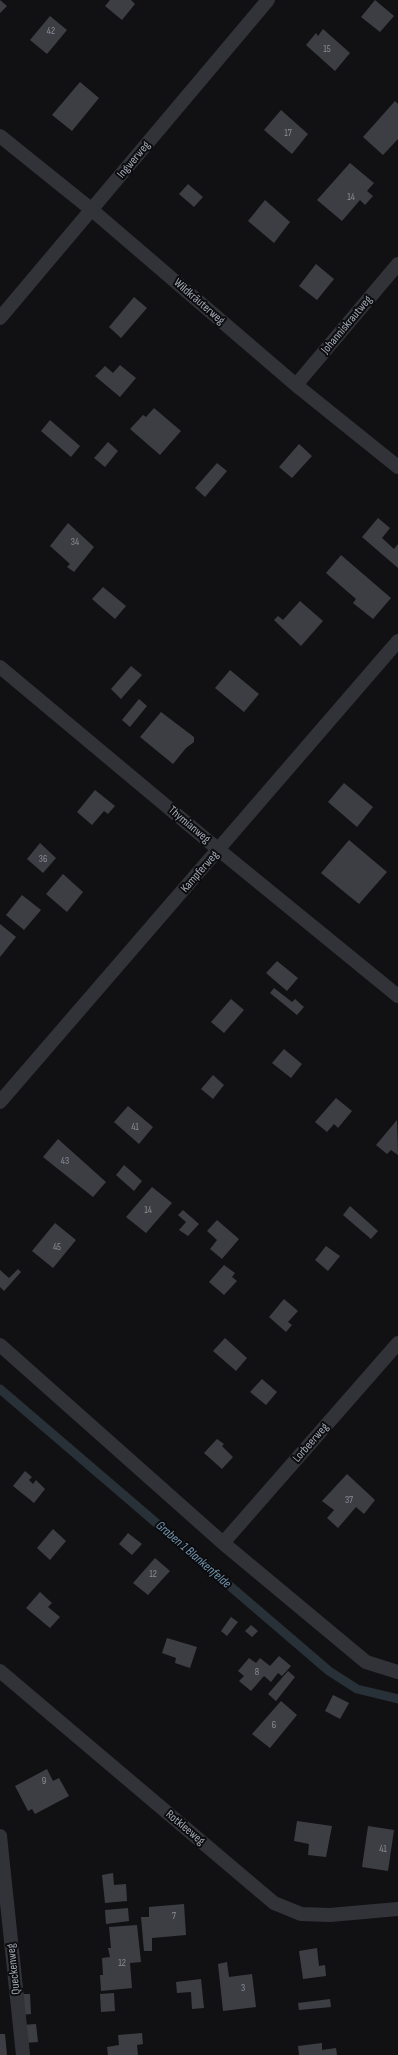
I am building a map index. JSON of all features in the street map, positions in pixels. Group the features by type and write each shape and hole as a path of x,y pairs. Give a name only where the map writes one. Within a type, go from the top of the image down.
{"lane":[{"name":"Ingwerweg","path":"0,318 268,0"},
{"name":"Wildkräuterweg","path":"0,136 92,210 296,385 398,467"},
{"name":"Johanniskrautweg","path":"296,385 398,264"},
{"name":"Kampferweg","path":"0,1102 398,641"},
{"name":"Thymianweg","path":"0,667 219,850 398,996"},
{"name":"Lorbeerweg","path":"223,1543 398,1342"},
{"path":"0,1345 223,1543 366,1662 398,1672"},
{"name":"Rotkleeweg","path":"0,1671 274,1903 302,1914 330,1915 398,1910"},
{"name":"Queckenweg","path":"0,1836 23,2055"}],"building":[{"path":"0,0 7,6 0,13"},
{"path":"110,0 131,0 135,4 122,20 105,6"},
{"path":"375,0 394,16 380,32 361,17"},
{"path":"50,16 67,30 47,54 30,40"},
{"path":"323,29 350,53 335,71 306,45 316,33 318,36"},
{"path":"80,82 99,98 72,131 52,115"},
{"path":"395,101 398,104 398,139 383,155 363,137"},
{"path":"281,110 308,134 292,154 264,130"},
{"path":"350,163 374,183 367,191 373,196 365,205 360,200 342,221 317,200"},
{"path":"188,184 203,197 194,207 179,194"},
{"path":"265,200 290,222 274,243 248,221"},
{"path":"316,264 334,279 317,300 299,286"},
{"path":"134,297 147,308 121,338 109,327"},
{"path":"120,365 136,378 120,397 95,376 105,366 113,373"},
{"path":"154,408 181,431 160,455 130,429 143,415 146,417"},
{"path":"50,420 80,446 71,457 41,431"},
{"path":"108,442 118,451 105,467 94,458"},
{"path":"299,444 312,456 292,478 279,467"},
{"path":"217,463 227,471 205,497 195,488"},
{"path":"378,518 390,528 382,538 394,549 398,544 398,568 362,537"},
{"path":"68,523 94,547 74,572 67,567 70,564 50,546"},
{"path":"341,555 391,598 373,619 353,603 356,599 326,573"},
{"path":"103,587 126,606 115,619 92,599"},
{"path":"300,601 323,621 301,646 274,620 278,616 283,620"},
{"path":"131,666 142,675 121,699 111,689"},
{"path":"230,670 259,694 244,712 215,688"},
{"path":"139,699 147,706 130,727 122,720"},
{"path":"161,712 194,737 194,742 186,748 173,764 140,737"},
{"path":"344,783 373,807 357,827 328,802"},
{"path":"95,790 115,806 108,814 104,811 92,825 77,812"},
{"path":"349,840 387,872 359,904 321,873"},
{"path":"40,843 56,858 43,873 27,859"},
{"path":"63,874 83,892 67,912 46,894"},
{"path":"22,895 41,910 24,930 6,915"},
{"path":"0,924 16,937 0,957"},
{"path":"277,961 298,978 287,991 266,973"},
{"path":"274,988 292,1002 295,999 304,1007 297,1015 270,993"},
{"path":"231,999 244,1010 224,1033 211,1022"},
{"path":"284,1049 302,1064 291,1078 272,1063"},
{"path":"213,1075 224,1085 213,1099 201,1089"},
{"path":"336,1098 352,1111 338,1128 334,1124 327,1132 315,1122"},
{"path":"128,1106 153,1127 139,1144 114,1122"},
{"path":"397,1120 398,1155 391,1150 387,1154 376,1145"},
{"path":"58,1139 106,1182 93,1197 43,1157"},
{"path":"124,1165 142,1181 134,1191 116,1175"},
{"path":"152,1187 172,1203 146,1233 126,1217"},
{"path":"350,1206 378,1231 371,1239 343,1215"},
{"path":"183,1210 199,1224 188,1236 179,1230 186,1222 178,1215"},
{"path":"217,1220 239,1239 222,1259 210,1249 217,1240 207,1231"},
{"path":"55,1223 76,1240 53,1268 32,1251"},
{"path":"326,1246 340,1256 328,1271 315,1260"},
{"path":"224,1265 235,1273 232,1277 237,1281 224,1295 209,1282"},
{"path":"18,1269 21,1272 4,1291 0,1287 0,1270 9,1278"},
{"path":"284,1299 298,1311 288,1322 292,1325 286,1332 269,1317"},
{"path":"225,1338 247,1358 236,1371 213,1351"},
{"path":"262,1379 277,1392 266,1405 250,1392"},
{"path":"217,1439 224,1444 222,1446 233,1457 222,1469 204,1453"},
{"path":"25,1471 32,1477 29,1480 33,1484 36,1480 45,1489 34,1503 13,1486"},
{"path":"347,1474 375,1500 364,1514 356,1507 338,1528 327,1518 334,1510 322,1501"},
{"path":"53,1529 66,1541 50,1560 37,1548"},
{"path":"128,1533 142,1544 132,1555 119,1544"},
{"path":"155,1558 170,1571 148,1595 133,1583"},
{"path":"40,1592 52,1603 48,1607 60,1617 50,1628 26,1608"},
{"path":"231,1617 238,1622 227,1636 221,1631"},
{"path":"251,1625 258,1631 252,1637 245,1631"},
{"path":"167,1638 197,1647 190,1668 175,1663 176,1658 162,1653"},
{"path":"279,1656 291,1666 282,1676 278,1673 271,1682 264,1676 251,1691 239,1681 244,1676 238,1671 249,1658 256,1663 260,1658 270,1666"},
{"path":"288,1671 295,1677 276,1701 268,1694"},
{"path":"333,1695 349,1703 340,1719 325,1711"},
{"path":"281,1701 297,1715 270,1748 252,1734"},
{"path":"47,1769 53,1781 59,1778 69,1796 35,1814 32,1809 28,1811 15,1786"},
{"path":"297,1821 332,1826 326,1857 308,1855 309,1844 294,1841"},
{"path":"368,1826 394,1830 388,1871 362,1867"},
{"path":"113,1873 114,1885 126,1884 127,1901 105,1903 102,1875"},
{"path":"184,1904 186,1935 152,1938 152,1951 144,1951 141,1917 149,1917 149,1907"},
{"path":"128,1908 129,1921 106,1924 105,1910"},
{"path":"137,1925 141,1962 130,1963 132,1988 101,1991 100,1975 103,1975 102,1958 110,1957 108,1948 111,1948 109,1927"},
{"path":"317,1948 319,1966 325,1965 326,1976 303,1979 299,1951"},
{"path":"227,1962 229,1977 252,1974 256,2007 223,2011 218,1964"},
{"path":"201,1979 204,2008 192,2009 191,1992 177,1993 176,1982"},
{"path":"114,1993 115,2011 101,2012 100,1994"},
{"path":"21,1994 30,1994 31,2014 22,2015"},
{"path":"330,1999 331,2007 299,2010 298,2003"},
{"path":"36,2024 38,2042 24,2043 22,2025"},
{"path":"142,2033 143,2044 137,2045 138,2055 108,2055 107,2047 119,2045 118,2035"},
{"path":"0,2034 5,2034 7,2055 0,2055"},
{"path":"322,2043 322,2050 336,2048 337,2055 299,2055 298,2046"}],"waterway":[{"name":"Graben 1 Blankenfelde","path":"0,1389 329,1671 357,1689 398,1699"}]}
